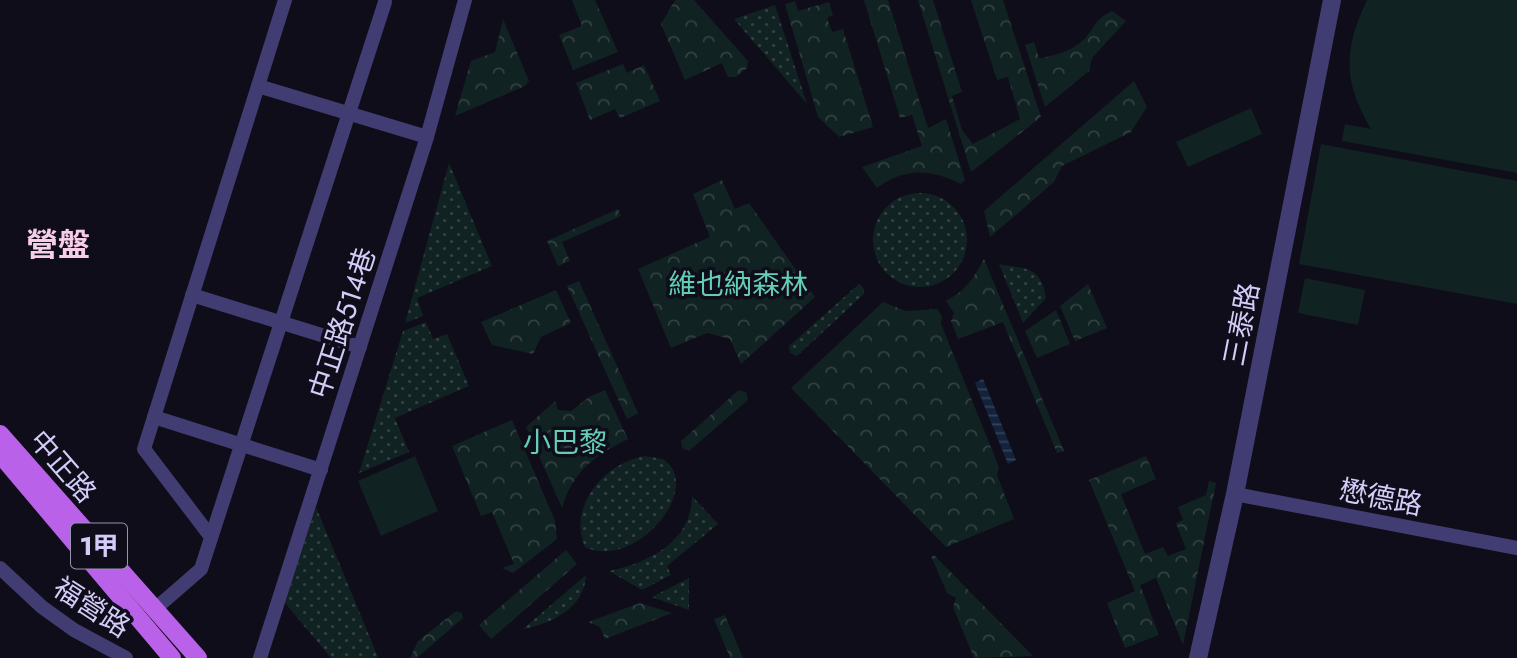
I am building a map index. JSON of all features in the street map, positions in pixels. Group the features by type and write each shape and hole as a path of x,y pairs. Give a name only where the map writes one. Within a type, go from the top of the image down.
{"main road":[{"name":"中正路","path":"0,434 198,658"},
{"name":"中正路","path":"0,454 172,658"}],"street":[{"path":"211,537 144,449 285,0"},
{"name":"中正路514巷","path":"260,658 427,138 465,0"},
{"name":"三泰路","path":"1198,658 1235,494 1332,0"},
{"path":"155,609 201,569 385,2"},
{"path":"258,86 427,138"},
{"path":"192,295 360,347"},
{"path":"153,417 321,470"},
{"name":"懋德路","path":"1235,494 1517,548"},
{"name":"福營路","path":"0,568 53,615 126,658"}],"green space":[{"path":"572,0 595,0 618,52 573,70 559,35 582,26"},
{"path":"675,0 694,0 748,61 747,68 736,77 728,77 722,63 685,80 661,24"},
{"path":"864,0 888,0 928,128 946,119 965,180 961,184 939,175 918,172 898,176 877,188 862,167 922,146 912,115 900,118"},
{"path":"918,0 933,0 962,92 952,96 962,130 973,144 1020,119 1008,77 997,80 971,0 1003,0 1041,117 971,172"},
{"path":"1367,0 1517,0 1517,173 1342,141 1345,124 1371,129 1355,96 1350,65 1354,34"},
{"path":"795,1 798,11 829,2 833,15 827,18 832,32 843,29 873,127 839,137 818,117 785,4"},
{"path":"775,5 807,104 734,19"},
{"path":"1112,11 1126,21 1092,58 1089,71 1045,107 1025,45 1034,42 1039,58 1061,53 1081,42 1100,19"},
{"path":"503,19 529,81 525,86 455,116 471,61 495,52"},
{"path":"623,64 627,73 644,65 660,101 620,118 615,109 590,120 576,83"},
{"path":"1134,81 1147,107 1131,132 1062,166 1054,182 990,237 984,211"},
{"path":"1251,108 1262,134 1188,167 1176,142"},
{"path":"1321,144 1517,181 1517,304 1299,264"},
{"path":"449,163 492,266 417,298 423,316 405,323"},
{"name":"維也納森林","path":"722,180 735,209 749,203 815,297 741,364 730,339 707,333 671,348 638,269 710,237 693,194"},
{"path":"920,193 938,197 953,207 963,222 967,240 963,258 953,273 938,283 920,287 902,283 887,273 877,258 873,240 877,222 887,207 902,197"},
{"path":"618,209 621,216 562,242 570,261 558,266 547,241"},
{"path":"984,259 1064,451 1057,453 1003,322 958,339 951,321 954,313 946,301 959,293"},
{"path":"999,264 1031,271 1036,274 1044,288 1046,298 1023,323"},
{"path":"1305,278 1365,290 1358,325 1298,313"},
{"path":"579,281 638,413 627,419 567,286"},
{"path":"859,284 863,287 864,294 797,356 790,353 789,346"},
{"path":"1088,284 1107,328 1075,341 1060,306"},
{"path":"556,290 571,323 541,337 533,354 492,345 481,322"},
{"path":"883,302 906,311 937,309 942,316 941,324 999,467 997,475 1014,519 946,547 791,388"},
{"path":"1056,310 1070,344 1037,358 1025,331"},
{"path":"426,322 433,339 447,334 469,386 395,418 409,452 359,473 403,331"},
{"name":"小巴黎","path":"605,390 628,439 586,466 572,484 562,508 526,427 555,401 558,410 571,411 589,397"},
{"path":"739,390 746,392 748,400 689,451 682,448 681,441"},
{"path":"512,420 555,521 557,539 513,573 502,568 514,564 492,512 481,516 452,446"},
{"path":"415,456 438,511 381,536 358,481"},
{"path":"645,456 663,459 674,472 676,488 670,505 659,522 643,537 625,547 605,551 585,547 581,517 593,489 616,467"},
{"path":"1146,456 1156,479 1121,494 1145,554 1163,547 1168,556 1186,549 1176,523 1183,520 1178,507 1206,495 1209,481 1216,483 1183,645 1156,578 1140,585 1159,635 1125,648 1107,603 1135,591 1089,480"},
{"path":"692,496 718,524 667,566 671,575 642,590 609,571 638,562 665,548 685,526"},
{"path":"316,507 378,657 331,658 285,603"},
{"path":"566,550 577,564 491,639 479,625"},
{"path":"934,555 1033,656 974,658 953,607 956,598 947,593 931,556"},
{"path":"586,575 580,597 565,612 545,623 523,629"},
{"path":"689,578 689,610 652,597"},
{"path":"640,603 672,613 605,639 600,627 588,622"},
{"path":"456,611 462,613 463,618 417,658 410,658 418,641"},
{"path":"725,615 743,658 730,658 714,619"}],"water":[{"path":"983,379 1016,460 1008,464 975,383"}],"district":[{"name":"營盤","path":"58,245"}]}
